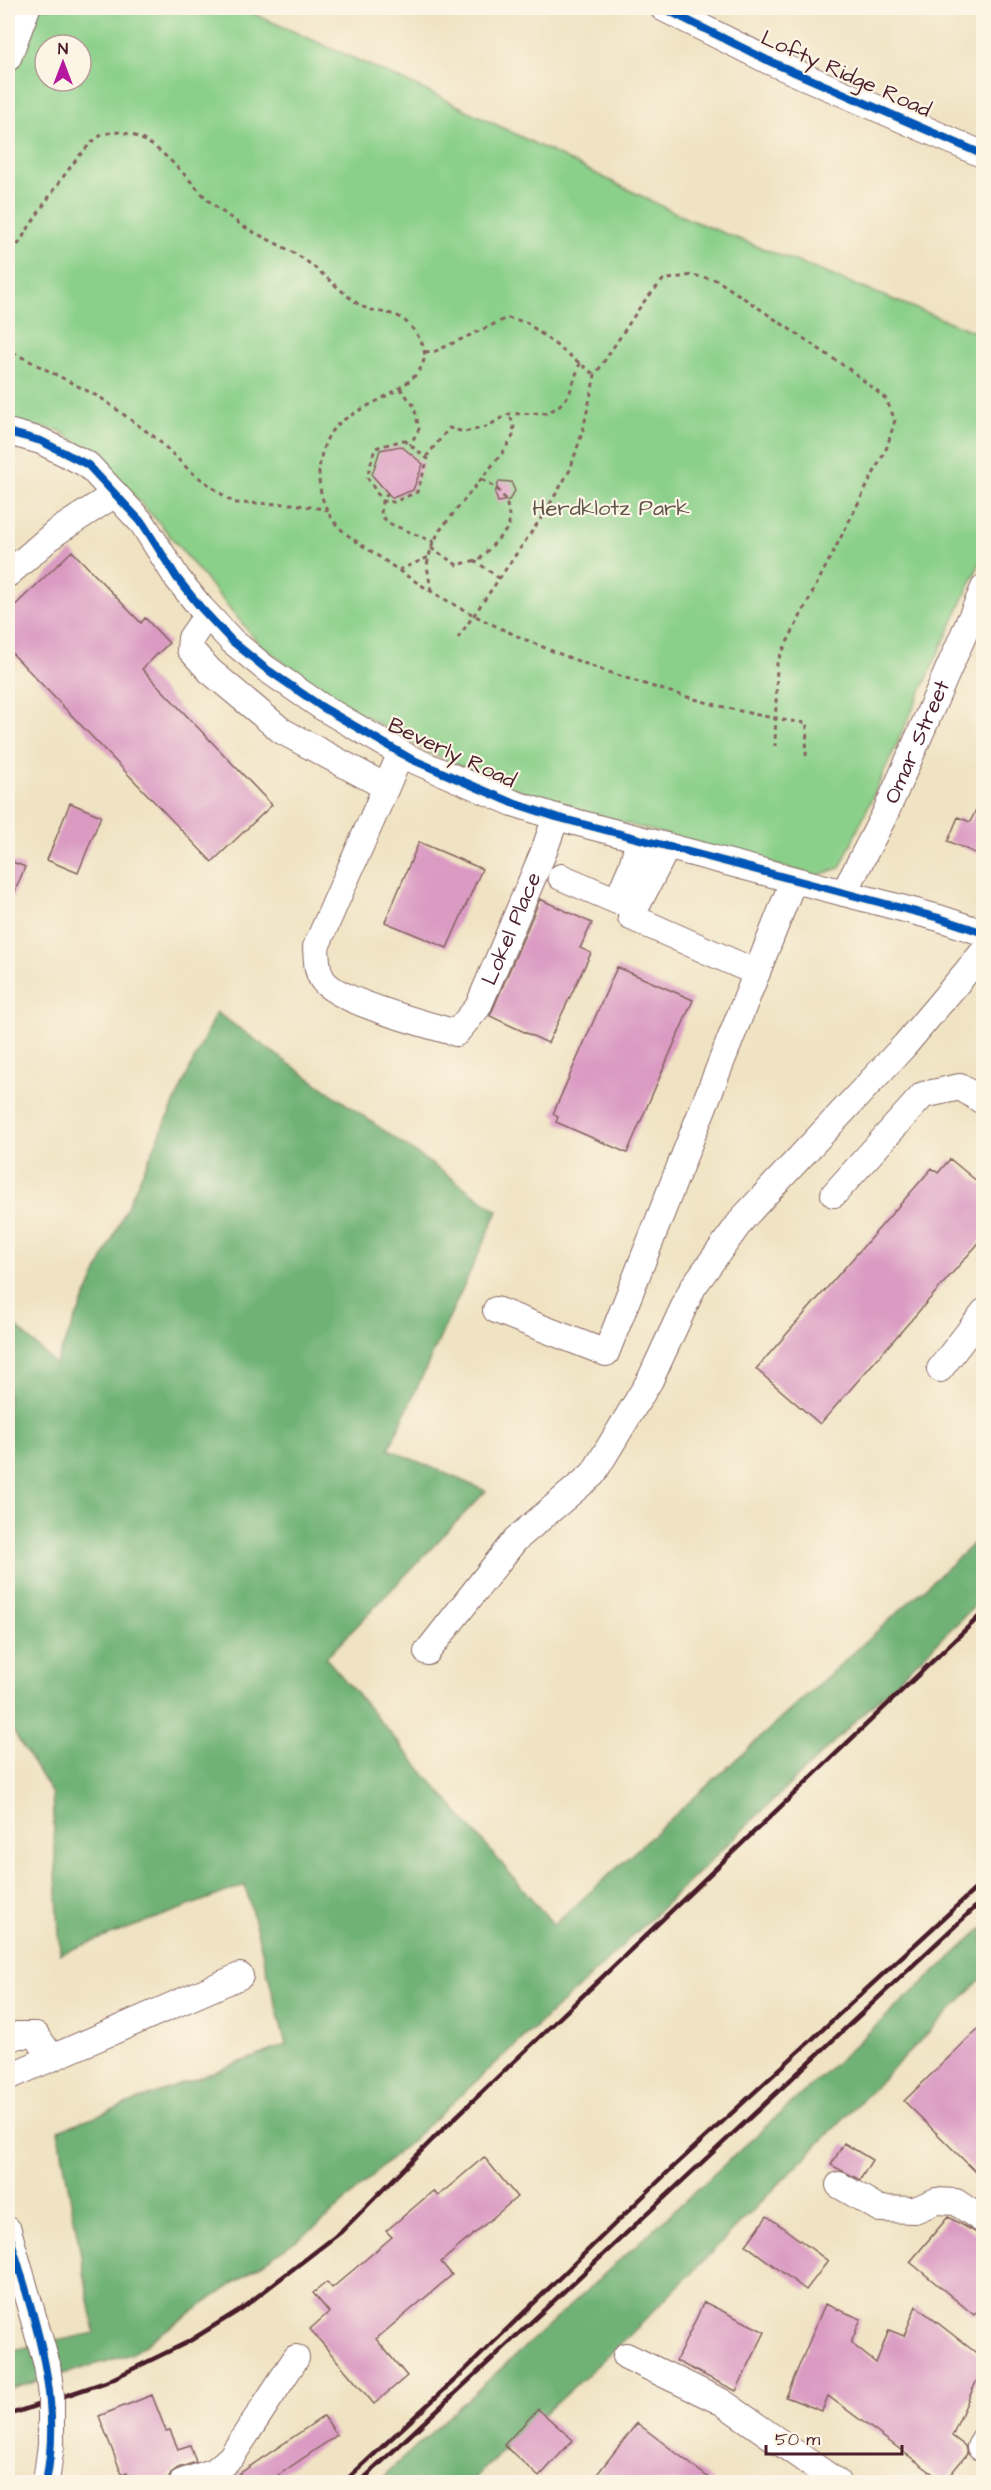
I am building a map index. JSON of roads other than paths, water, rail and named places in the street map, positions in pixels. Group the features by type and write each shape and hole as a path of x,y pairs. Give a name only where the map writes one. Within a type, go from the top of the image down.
{"street":[{"path":"10,46 27,8"},
{"name":"Lofty Ridge Road","path":"663,8 769,61 984,155"},
{"name":"Beverly Road","path":"8,432 41,441 69,453 88,465 143,524 177,578 207,615 232,640 265,668 322,707 401,753 513,802 556,817 939,918 984,933"},
{"path":"8,574 55,533 115,494"},
{"name":"Omar Street","path":"844,893 885,814 984,588"},
{"path":"207,615 191,638 190,649 210,672 282,731 386,787 401,753"},
{"name":"Lokel Place","path":"386,787 316,947 317,968 323,981 336,992 456,1033 478,1007 544,851 556,817"},
{"path":"561,877 617,902 632,866 639,839"},
{"path":"667,847 631,917 757,973"},
{"path":"496,1310 606,1353 793,881"},
{"path":"427,1652 515,1540 593,1474 650,1380 693,1287 744,1217 905,1045 984,951"},
{"path":"834,1194 923,1095 960,1087 984,1102"},
{"path":"940,1369 984,1312"},
{"path":"8,2077 240,1976"},
{"path":"8,2040 17,2035 36,2036 52,2058"},
{"path":"839,2185 880,2209 915,2210 936,2201 956,2202 984,2221"},
{"path":"8,2230 47,2365 51,2396 51,2445 46,2482"},
{"path":"626,2356 722,2402 837,2482"},
{"path":"183,2482 216,2470 231,2457 296,2358"},
{"path":"984,2439 980,2447 984,2449"}],"railway":[{"path":"8,2415 106,2382 188,2342 241,2309 341,2232 433,2139 984,1612"},
{"path":"344,2482 459,2376 670,2170 984,1881"},
{"path":"360,2482 984,1899"}],"park label":[{"name":"Herdklotz Park","path":"611,508"}]}
